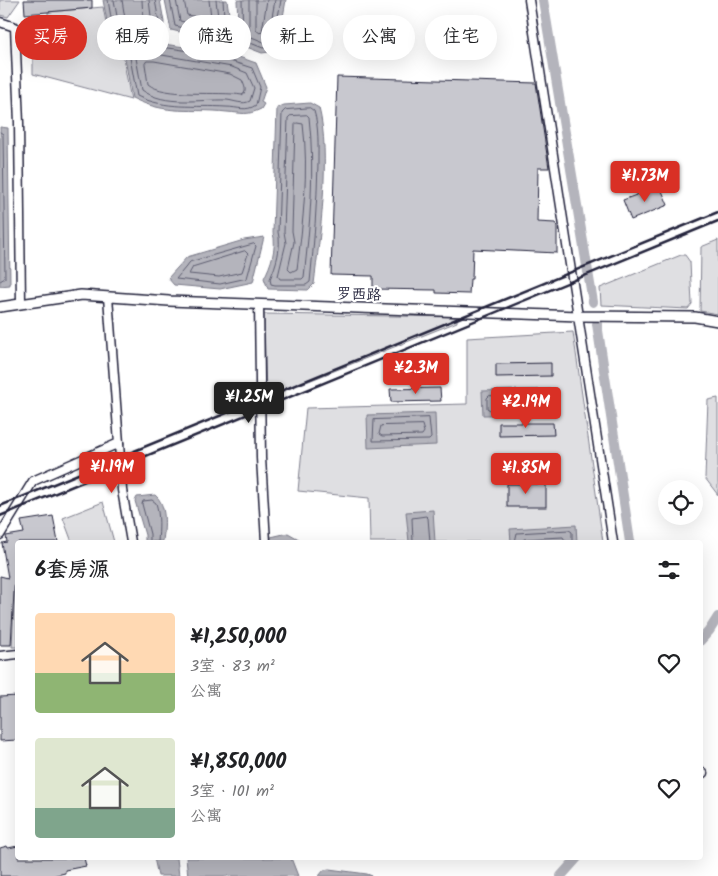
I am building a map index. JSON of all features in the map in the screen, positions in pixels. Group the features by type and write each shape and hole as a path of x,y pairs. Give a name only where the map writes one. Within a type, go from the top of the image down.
{"street":[{"path":"530,0 613,540"},
{"path":"0,22 15,27 20,123 21,304"},
{"name":"罗西路","path":"0,307 81,295 169,302 579,316 696,317 718,321"},
{"path":"108,297 122,490 131,540"},
{"path":"259,304 260,458 266,540"},
{"path":"0,535 33,481 119,443"},
{"path":"0,656 15,654"}],"shaded area":[{"path":"0,0 20,0 8,17 0,15"},
{"path":"103,7 105,15 97,15 97,60 123,60 131,100 33,74 33,60 87,60 87,15 48,15 48,12"},
{"path":"718,240 718,314 700,311 701,247"},
{"path":"685,255 690,262 692,304 688,309 601,305 600,288"},
{"path":"264,314 457,317 457,322 266,398"},
{"path":"573,332 603,540 370,540 369,498 298,491 306,408 467,404 467,338"},
{"path":"718,398 718,495 705,478 708,400"},
{"path":"103,502 113,540 71,540 63,518"},
{"path":"15,580 15,647 12,647"}],"water":[{"path":"103,0 160,0 163,15 106,15"},
{"path":"165,0 227,0 229,15 179,15 179,32 171,30"},
{"path":"237,0 286,0 283,15 261,15 261,53 251,49 251,15 238,15"},
{"path":"169,45 179,46 179,60 247,60 256,63 266,87 261,102 264,104 261,109 244,114 168,109 145,104 132,98 125,60 169,60"},
{"path":"310,103 319,108 324,148 323,195 314,284 308,290 268,289 264,278 274,250 277,108 284,105"},
{"path":"0,127 8,128 10,285 0,286"},
{"path":"264,237 253,282 220,289 174,285 168,278 187,257 244,240"},
{"path":"553,389 554,414 483,415 482,391"},
{"path":"435,413 436,445 368,448 367,415"},
{"path":"155,495 159,499 162,504 165,522 163,540 145,540 135,501 137,497"},
{"path":"433,510 435,540 409,540 406,512"},
{"path":"576,525 577,540 511,540 510,529"},
{"path":"288,533 300,540 270,540 271,537"},
{"path":"154,860 177,860 179,876 158,876"},
{"path":"186,860 292,860 298,876 188,876"},
{"path":"329,869 372,876 319,876 324,870"}],"building":[{"path":"24,0 92,0 92,8 25,14"},
{"path":"337,77 536,83 549,168 538,168 537,222 555,223 557,226 557,253 473,249 472,279 470,279 469,294 436,293 436,290 373,289 373,276 331,275"},
{"path":"660,186 668,205 631,220 623,200"},
{"path":"551,363 551,376 496,377 496,364"},
{"path":"440,388 441,401 391,402 390,389"},
{"path":"499,423 553,423 554,435 499,436"},
{"path":"507,484 546,484 546,507 507,507"},
{"path":"53,516 58,540 15,540 11,645 0,645 0,576 8,578 2,543 7,542 6,536 24,533 21,521"},
{"path":"15,696 15,740 0,741 0,697"},
{"path":"15,847 15,860 84,860 86,866 65,870 65,873 52,876 0,876 0,848"}],"waterway":[{"path":"543,0 593,302"},
{"path":"597,324 630,540"},
{"path":"703,638 718,617"},
{"path":"561,876 575,860"}],"railway":[{"path":"0,506 718,212"},
{"path":"0,516 718,221"}]}
